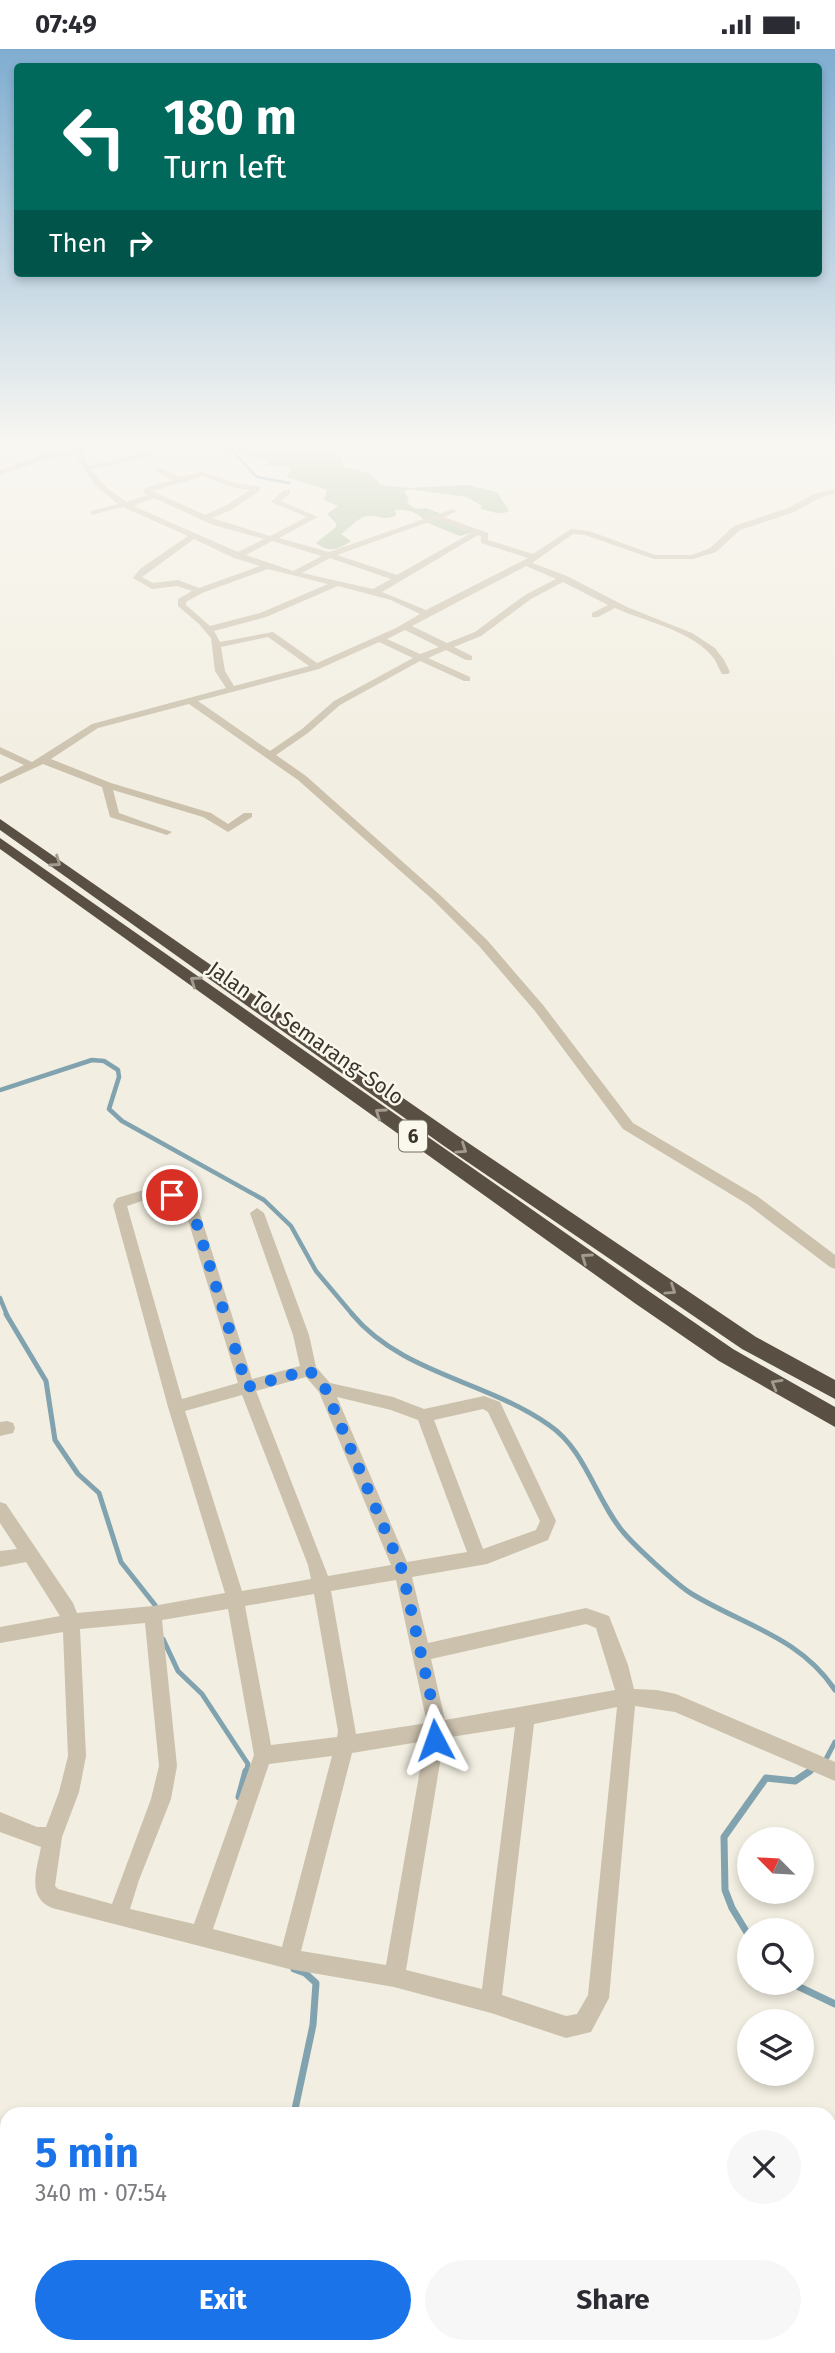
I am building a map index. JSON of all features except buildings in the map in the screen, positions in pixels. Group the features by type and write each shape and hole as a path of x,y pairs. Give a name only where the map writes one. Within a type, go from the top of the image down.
{"highway":[{"name":"Jalan Tol Semarang–Solo","path":"0,823 451,1142 749,1343 835,1390"},
{"name":"Jalan Tol Semarang–Solo","path":"0,842 643,1298 726,1355 835,1418"}],"street":[{"path":"168,553 137,578 152,586 178,583 199,591"},
{"path":"230,553 294,574 373,593 426,614"},
{"path":"237,556 244,553"},
{"path":"321,553 400,579"},
{"path":"294,574 336,553"},
{"path":"373,593 444,553"},
{"path":"521,553 535,557"},
{"path":"0,781 43,760 94,726 118,718 193,702 230,689 316,667 406,627 542,553"},
{"path":"640,553 654,557 693,557 708,553"},
{"path":"526,563 564,578 639,616 672,626 716,654 725,672"},
{"path":"230,689 220,671 217,645 209,629 182,606 181,601 199,591 268,566"},
{"path":"270,755 305,731 337,703 419,658 478,634 528,597 564,578"},
{"path":"209,629 263,615 336,584"},
{"path":"595,615 616,604"},
{"path":"406,627 469,658"},
{"path":"217,645 271,634 316,667"},
{"path":"380,639 467,679"},
{"path":"193,702 270,755 353,822 483,943 539,1008 628,1126 752,1200 835,1263"},
{"path":"0,750 31,765"},
{"path":"43,760 107,785 207,815 228,829 248,815"},
{"path":"107,785 114,815 167,832"},
{"path":"200,1936 263,1755 235,1598 214,1521 176,1407 120,1205 124,1201 155,1192 189,1201 247,1387 317,1565 321,1583 346,1731 289,1959"},
{"path":"257,1213 301,1335 309,1370 325,1388 402,1570 422,1653 436,1729 394,1977"},
{"path":"176,1407 309,1370"},
{"path":"0,1635 71,1622 153,1614 478,1557 535,1540 542,1535 548,1521 491,1404 484,1402 424,1416 393,1404 325,1388"},
{"path":"424,1416 478,1557"},
{"path":"0,1509 55,1589 71,1622 77,1756 69,1793 52,1837 44,1890 52,1898 289,1959 394,1977 491,2002 566,2027 583,2024 598,1998 626,1696 624,1681 603,1622 586,1616 422,1653"},
{"path":"0,1559 30,1554"},
{"path":"118,1916 161,1799 167,1766 153,1614"},
{"path":"263,1755 344,1746 436,1729 526,1717 626,1696 676,1703 825,1767"},
{"path":"491,2002 526,1717"},
{"path":"0,1822 37,1837 52,1837"}],"waterway":[{"path":"0,1090 92,1060 104,1061 118,1070 119,1077 109,1109 122,1121 264,1200 291,1226 316,1271 353,1315"},
{"path":"0,1298 7,1315"},
{"path":"6,1314 46,1381 55,1440 78,1474 99,1493 121,1562 155,1605 156,1610"},
{"path":"353,1315 372,1334 395,1350 420,1364 525,1410 549,1425 562,1436 582,1462 614,1520 647,1556 692,1594 770,1634 805,1657 835,1690"},
{"path":"163,1639 178,1671 202,1694 248,1764 246,1773"},
{"path":"825,1761 835,1742"},
{"path":"807,1773 815,1768"},
{"path":"239,1797 246,1771"},
{"path":"738,1918 725,1890 724,1837 766,1778 795,1781 807,1773"},
{"path":"294,1969 305,1973 316,1983 313,2025 295,2107"},
{"path":"814,1994 835,2004"}],"route":[{"path":"172,1195 186,1199 191,1205 247,1387 309,1370 325,1388 402,1570 436,1720 435,1740"}]}
